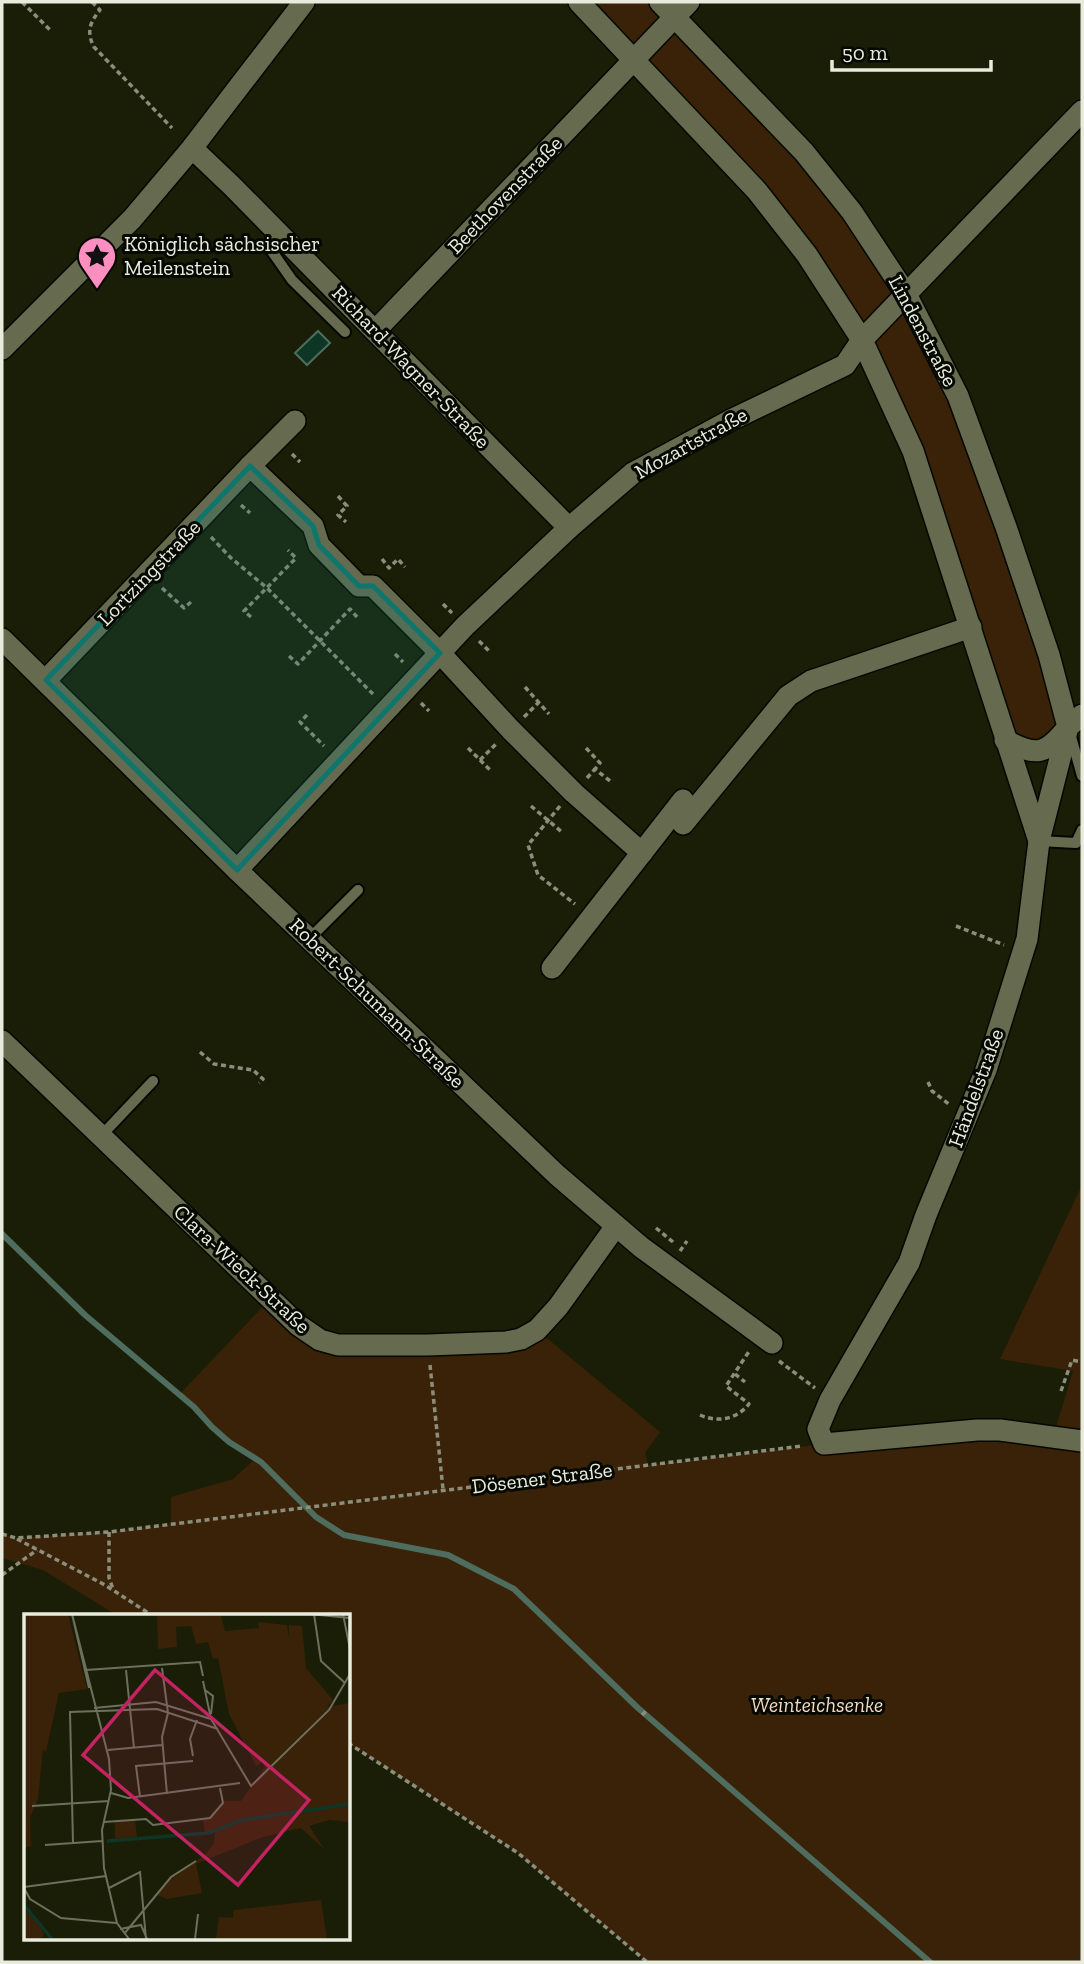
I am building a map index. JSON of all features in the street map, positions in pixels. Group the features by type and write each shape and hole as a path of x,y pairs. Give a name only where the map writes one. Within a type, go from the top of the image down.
{"street":[{"path":"2,349 132,219 192,148 304,2"},
{"path":"579,2 757,191 807,255 862,340 913,451 1039,841"},
{"name":"Beethovenstraße","path":"375,331 634,59 674,7"},
{"name":"Lindenstraße","path":"674,7 804,152 852,212 906,294 958,396 1049,655 1075,721"},
{"name":"Mozartstraße","path":"237,870 465,626 569,528 633,473 731,420 845,365 862,340 1082,111"},
{"name":"Richard-Wagner-Straße","path":"192,148 569,528"},
{"name":"Lortzingstraße","path":"46,680 295,421"},
{"path":"250,466 313,526 319,545 359,586 373,586 574,793 642,853"},
{"path":"683,824 788,696 811,681 971,627"},
{"name":"Robert-Schumann-Straße","path":"2,639 237,870 557,1175 769,1349"},
{"path":"1005,740 1025,751 1042,752 1056,743 1075,721"},
{"name":"Händelstraße","path":"824,1444 818,1429 830,1400 909,1263 926,1214 986,1070 1027,939 1039,841 1075,721"},
{"path":"552,968 683,800"},
{"name":"Clara-Wieck-Straße","path":"2,1041 289,1316 320,1340 338,1345 428,1345 522,1339 537,1330 558,1307 616,1226"},
{"path":"824,1444 977,1430 1000,1430 1082,1441"}],"lane":[{"path":"281,236 271,250 292,280 345,332"},
{"path":"1075,721 1082,776"},
{"path":"1039,841 1076,843 1082,830"},
{"path":"309,939 358,890"},
{"path":"101,1136 153,1081"}],"path":[{"path":"22,2 51,31"},
{"path":"92,2 100,10 92,20 89,31 94,47 172,128"},
{"path":"338,496 347,506 338,515 346,522"},
{"path":"197,522 231,558 267,587 388,708"},
{"path":"251,617 244,611 296,558 288,550"},
{"path":"226,563 231,558"},
{"path":"382,559 390,568 398,559 405,567"},
{"path":"148,575 184,608 191,602"},
{"path":"289,656 298,664 350,609 357,617"},
{"path":"344,678 350,672"},
{"path":"525,687 549,714"},
{"path":"307,715 300,722 338,760"},
{"path":"468,748 492,772"},
{"path":"586,748 600,763 547,820 528,845 538,875 592,917"},
{"path":"595,769 610,781"},
{"path":"531,806 563,833"},
{"path":"957,926 1006,946"},
{"path":"200,1052 215,1064 253,1070 263,1079 259,1083"},
{"path":"928,1082 932,1091 955,1110"},
{"path":"656,1228 681,1249"},
{"path":"428,1345 444,1490"},
{"path":"701,1415 720,1420 748,1406 749,1404 726,1386 735,1374 769,1349 830,1400"},
{"path":"1061,1391 1072,1360 1082,1362"},
{"path":"735,1374 745,1382"},
{"name":"Dösener Straße","path":"2,1534 16,1538 109,1532 824,1444"},
{"path":"109,1532 109,1578 114,1591"},
{"path":"16,1538 114,1591 150,1614"},
{"path":"2,1575 37,1550"},
{"path":"642,1715 646,1711"},
{"path":"350,1744 517,1853 647,1962"}],"highlighted area":[{"path":"250,466 313,526 319,545 359,586 373,586 440,653 237,870 46,680"}],"green space":[{"path":"579,2 660,2 804,152 958,396 1068,727 1056,743 1005,740 913,451 807,255"},
{"name":"Weinteichsenke","path":"1082,1185 1082,1962 647,1962 518,1853 350,1744 350,1614 115,1614 43,1570 2,1558 2,1534 16,1538 109,1532 171,1524 171,1497 233,1479 255,1459 214,1430 179,1395 271,1298 338,1345 537,1330 660,1432 645,1453 648,1465 824,1444 1053,1437 1073,1371 1000,1359"}],"shaded area":[{"path":"318,331 330,343 307,365 295,353"}],"waterway":[{"path":"2,1234 85,1315 194,1407 229,1442 261,1462 316,1517 344,1535 448,1555 514,1589 638,1708 930,1962"}],"place":[{"name":"Königlich sächsischer Meilenstein","path":"97,290"}]}
